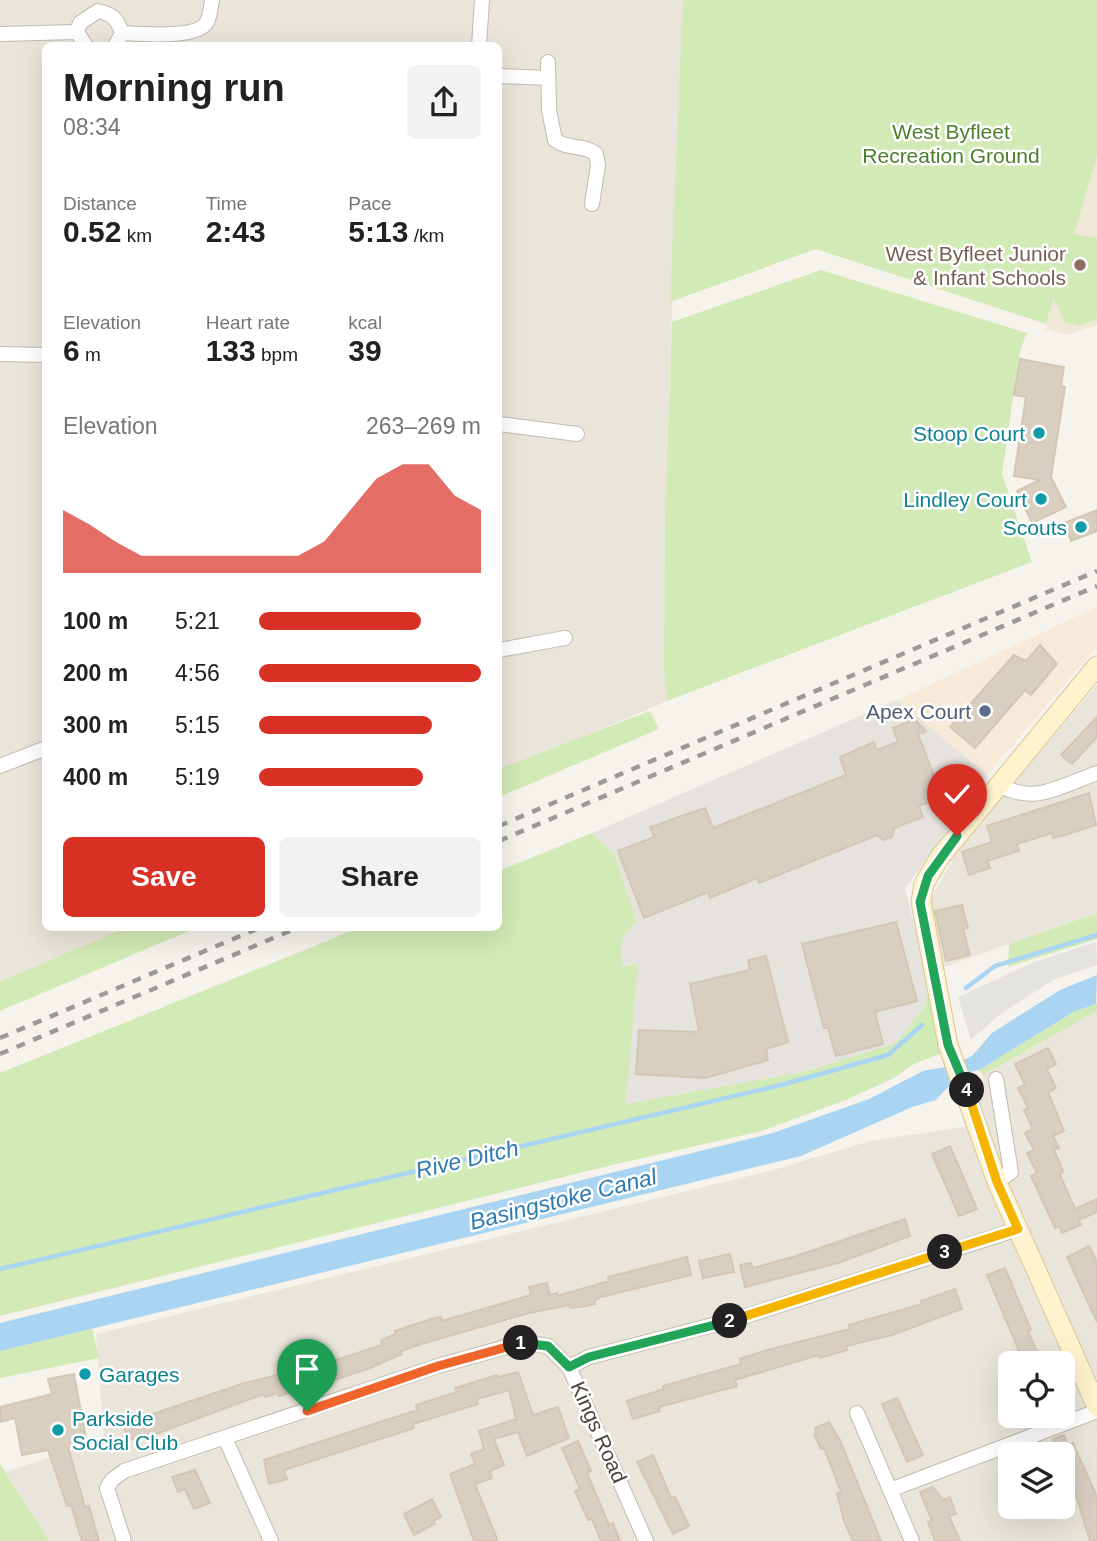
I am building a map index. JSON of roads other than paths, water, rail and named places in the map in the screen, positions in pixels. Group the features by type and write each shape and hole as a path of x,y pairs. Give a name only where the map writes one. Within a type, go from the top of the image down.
{"street":[{"path":"77,33 80,23 98,11 110,13 118,20 118,39 199,30 207,23 212,0"},
{"path":"479,42 482,0"},
{"path":"0,34 77,33"},
{"path":"77,33 83,42"},
{"path":"548,62 551,129 555,140 564,147 591,149 596,153 598,165 592,204"},
{"path":"502,76 548,78"},
{"path":"0,354 42,355"},
{"path":"502,425 577,434"},
{"path":"502,649 565,638"},
{"path":"890,1490 1096,1403 997,1182 965,1085 948,1045 921,897 933,866 1097,666"},
{"path":"0,766 42,750"},
{"path":"999,785 1020,795 1035,795 1097,773"},
{"path":"996,1079 1011,1172 997,1182"},
{"path":"569,1367 589,1357 740,1318 1018,1229"},
{"name":"Kings Road","path":"124,1541 107,1488 112,1480 124,1471 451,1362 523,1342 548,1346 569,1367 646,1541"},
{"path":"857,1413 912,1541"},
{"path":"225,1438 271,1541"}],"water":[{"name":"Basingstoke Canal","path":"1097,975 1096,1004 1075,1011 979,1070 960,1074 936,1100 912,1107 801,1156 0,1351 0,1323 773,1133 869,1099 923,1071 956,1065 973,1055 992,1033 1060,990"}],"waterway":[{"name":"Rive Ditch","path":"966,988 995,966 1097,935"},
{"name":"Rive Ditch","path":"0,1269 781,1085 888,1055 922,1025"}],"railway":[{"path":"502,825 1097,571"},
{"path":"502,840 1097,586"},
{"path":"0,1038 252,931"},
{"path":"0,1054 290,931"}],"place":[{"name":"West Byfleet Junior & Infant Schools","path":"1080,265"},
{"name":"Stoop Court","path":"1039,433"},
{"name":"Lindley Court","path":"1041,499"},
{"name":"Scouts","path":"1081,527"},
{"name":"Apex Court","path":"985,711"},
{"name":"Garages","path":"85,1374"},
{"name":"Parkside Social Club","path":"58,1430"}],"park label":[{"name":"West Byfleet Recreation Ground","path":"951,143"}]}
